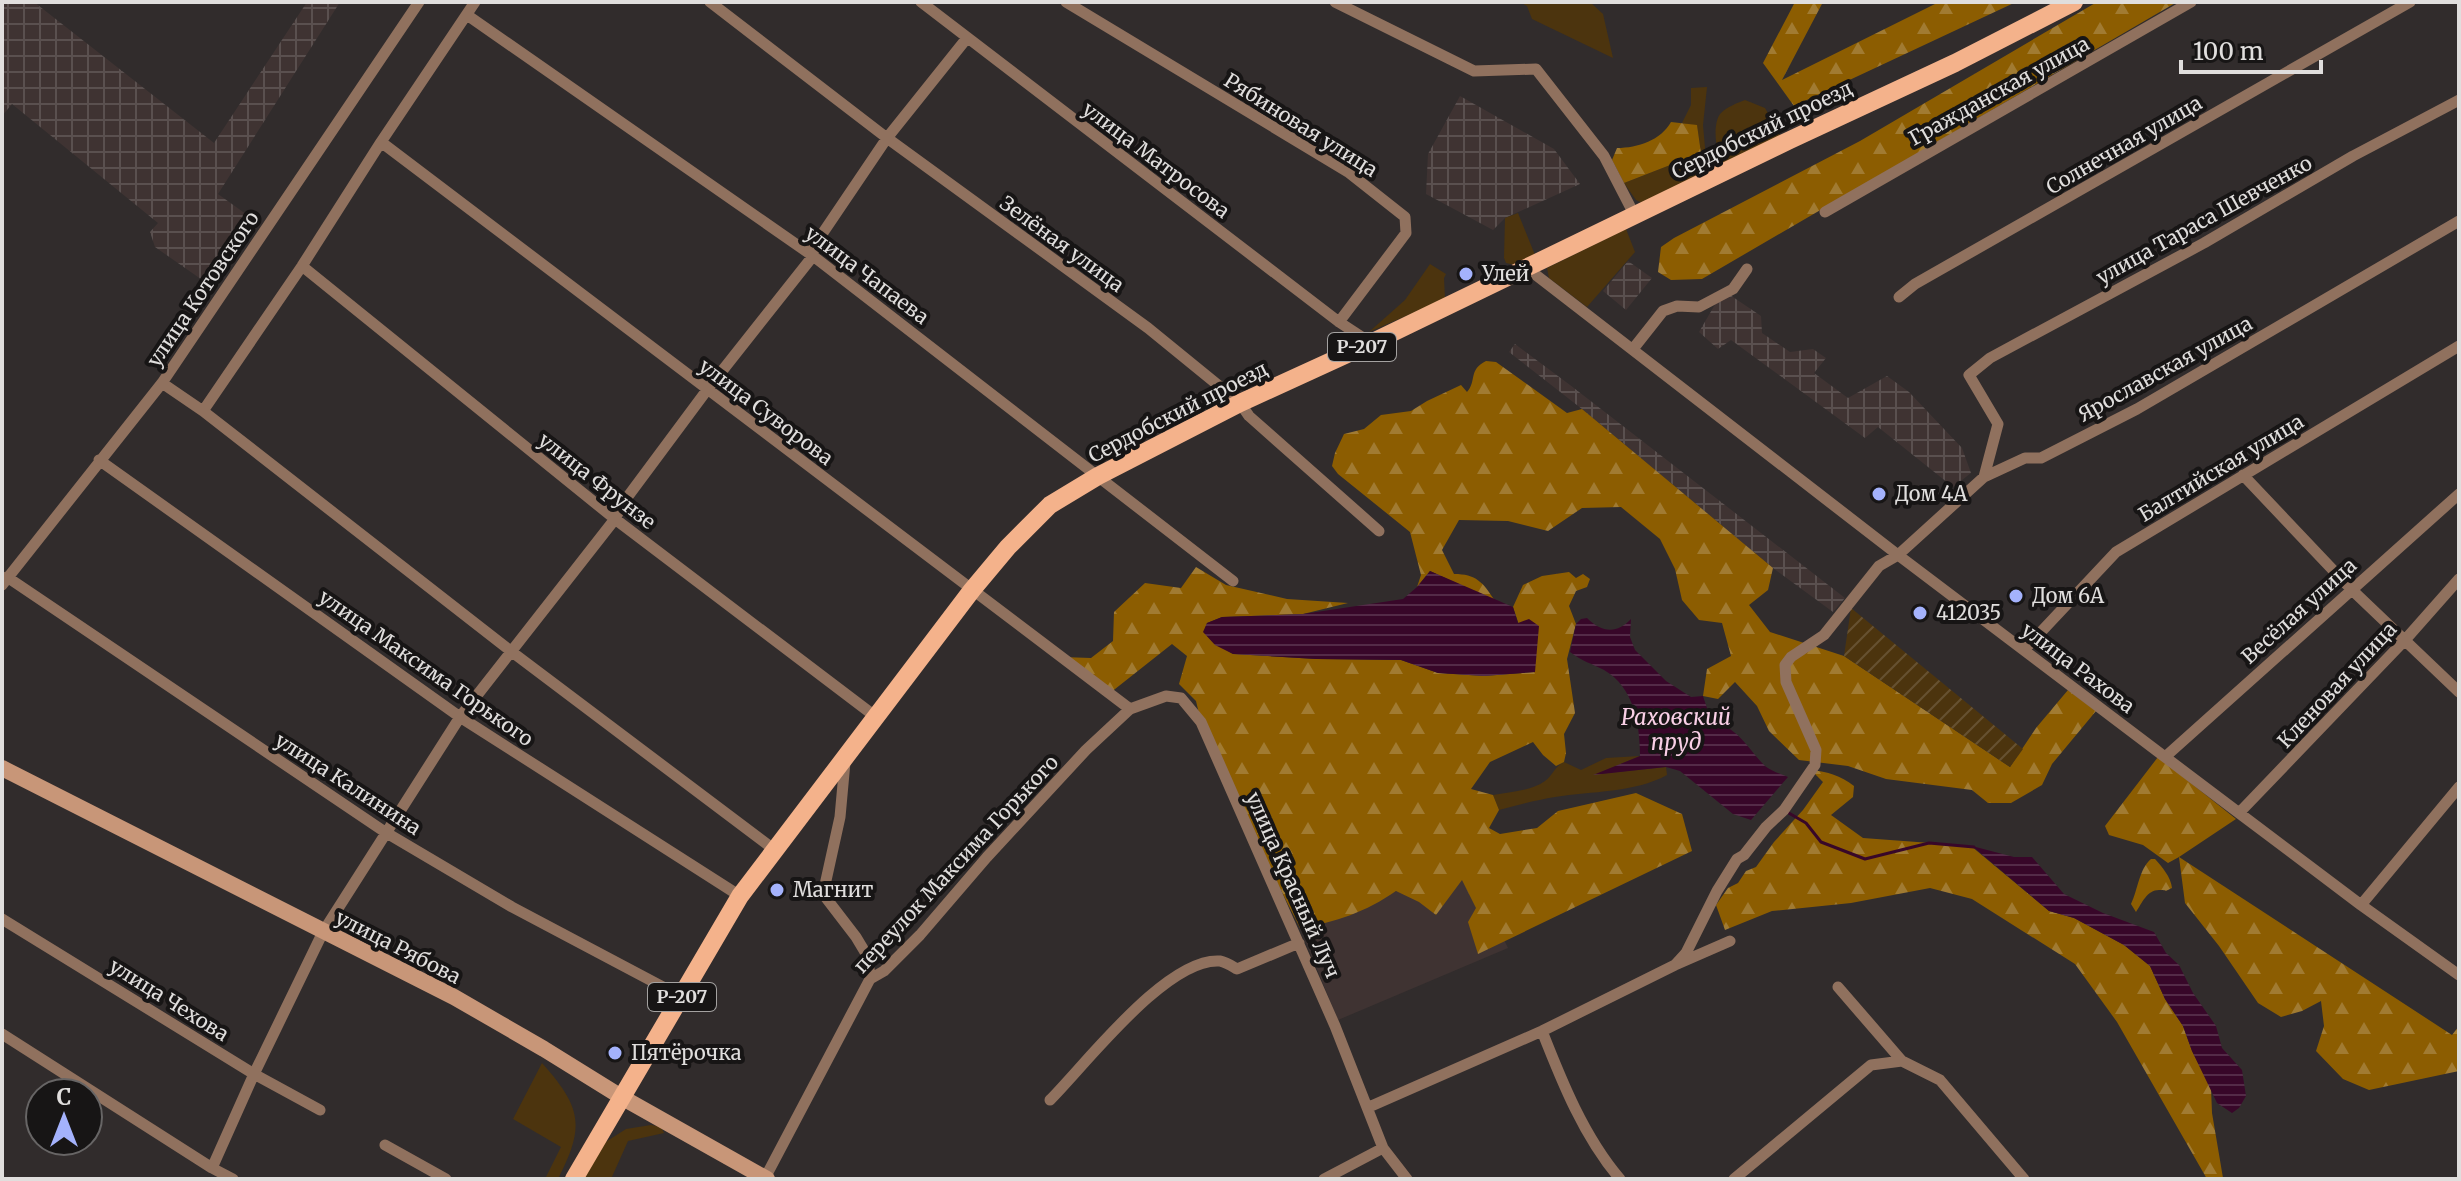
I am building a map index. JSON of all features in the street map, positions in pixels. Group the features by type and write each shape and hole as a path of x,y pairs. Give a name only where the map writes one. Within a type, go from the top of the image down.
{"main road":[{"name":"Сердобский проезд","path":"574,1179 740,896 972,590 1008,547 1050,505 1098,476 1240,403 1955,63 2074,2"}],"street":[{"name":"улица Котовского","path":"5,581 162,383 419,2"},
{"path":"203,411 475,2"},
{"name":"Зелёная улица","path":"710,2 887,138 1148,328 1240,403 1249,416 1379,531"},
{"name":"улица Матросова","path":"921,2 1339,322 1371,343"},
{"name":"Рябиновая улица","path":"1066,2 1348,172 1405,217 1406,233 1339,322"},
{"path":"1335,2 1474,71 1536,69 1604,156 1635,216"},
{"name":"Гражданская улица","path":"1825,212 2191,2"},
{"name":"Солнечная улица","path":"1899,297 1915,284 2410,2"},
{"name":"улица Чапаева","path":"467,15 813,256 1233,581"},
{"path":"212,1168 323,932 460,717 615,519 623,503 707,390 813,256 814,246 887,138 967,38"},
{"name":"улица Тараса Шевченко","path":"1984,477 1998,424 1969,375 1990,358 2459,100"},
{"name":"улица Суворова","path":"381,142 1130,709"},
{"name":"Ярославская улица","path":"1675,965 1686,953 1737,859 1784,810 1815,765 1816,750 1786,682 1785,665 1791,657 1824,635 1879,566 1898,555 1984,477 2025,458 2041,458 2137,409 2459,221"},
{"name":"улица Фрунзе","path":"302,266 615,519 876,717"},
{"name":"улица Рахова","path":"1527,268 1898,555 2361,905 2459,975"},
{"path":"1633,349 1663,311 1677,306 1699,307 1733,289 1747,269"},
{"name":"Балтийская улица","path":"2024,650 2116,552 2459,346"},
{"path":"162,383 203,411 512,652 776,851"},
{"name":"улица Максима Горького","path":"99,460 460,717 740,896"},
{"path":"2243,475 2351,589 2459,692"},
{"name":"Весёлая улица","path":"2165,757 2459,494"},
{"name":"Кленовая улица","path":"2239,813 2405,640 2459,579"},
{"name":"улица Калинина","path":"5,581 385,832 512,907 682,997"},
{"name":"переулок Максима Горького","path":"766,1178 870,979 884,971 902,953 1086,750 1130,709 1166,696"},
{"name":"улица Красный Луч","path":"1166,696 1181,698 1201,722 1299,943 1369,1107 1383,1148 1407,1179"},
{"path":"846,757 840,817 823,894 868,957 870,979"},
{"name":"улица Рябова","path":"2,768 454,997 623,1098 766,1178"},
{"path":"2361,905 2459,787"},
{"name":"улица Чехова","path":"2,919 254,1074 320,1110"},
{"path":"1369,1107 1542,1031 1730,941"},
{"path":"1050,1100 1116,1028 1158,989 1197,964 1222,961 1237,969 1299,943"},
{"path":"1838,987 1902,1061 1940,1080 2024,1179"},
{"path":"1542,1031 1567,1091 1603,1159 1620,1179"},
{"path":"2,1034 233,1179"},
{"path":"1734,1179 1871,1065 1902,1061"},
{"path":"385,1145 446,1179"},
{"path":"1324,1179 1383,1148"}],"shaded area":[{"path":"2,2 34,2 214,143 307,2 340,2 218,194 250,217 208,284 155,247 150,232 158,223 12,104 2,116"},
{"path":"1520,2 1590,2 1603,14 1613,58 1532,19 1527,6"},
{"path":"1707,87 1703,125 1707,170 1701,177 1642,203 1636,200 1624,183 1701,153 1697,126 1682,123 1691,105 1691,88"},
{"path":"1460,96 1554,149 1580,184 1505,218 1493,230 1426,194 1428,154"},
{"path":"1745,100 1765,108 1780,134 1776,139 1724,163 1718,153 1716,138 1718,117 1726,109"},
{"path":"1518,213 1535,255 1515,265 1506,263 1504,258 1505,218"},
{"path":"1626,229 1635,252 1587,307 1549,278 1547,268"},
{"path":"1628,261 1652,278 1626,310 1603,291"},
{"path":"1430,264 1446,274 1445,299 1369,332 1405,300"},
{"path":"1730,295 1761,316 1762,333 1790,352 1813,349 1826,358 1814,373 1848,398 1887,376 1909,392 1962,448 1971,473 1953,487 1878,427 1865,438 1731,340 1718,349 1699,332 1717,301"},
{"path":"1515,344 1845,598 1833,612 1773,568 1509,352"},
{"path":"1851,608 2023,749 2010,767 1844,656"},
{"path":"1640,756 1597,774 1666,767 1667,775 1627,788 1555,797 1499,810 1493,795 1533,787 1548,779 1564,762 1581,770 1606,758"},
{"path":"1468,864 1508,948 1338,1020 1300,928"},
{"path":"542,1063 565,1093 575,1118 573,1145 558,1179 545,1179 561,1147 513,1119"},
{"path":"651,1125 661,1127 664,1133 628,1141 611,1179 577,1179 604,1143 626,1129"}],"green space":[{"path":"1795,2 1823,2 1782,80 1939,2 2016,2 1794,106 1763,63"},
{"path":"2097,2 2177,2 1702,279 1671,280 1658,272 1661,247 1674,238 1860,141"},
{"path":"1671,122 1697,125 1701,153 1624,183 1612,160 1617,148 1648,142 1661,134"},
{"path":"1486,361 1496,362 1567,413 1582,409 1773,568 1768,590 1749,605 1770,632 1844,656 2010,767 2036,728 2068,690 2096,711 2052,764 2042,785 2011,803 1988,803 1972,790 1886,779 1848,766 1799,760 1769,731 1757,706 1735,682 1718,699 1703,696 1707,669 1731,656 1722,623 1699,620 1682,600 1675,569 1660,539 1621,507 1582,508 1548,531 1508,521 1459,520 1442,550 1454,574 1478,580 1495,601 1430,571 1417,587 1421,575 1410,532 1338,474 1332,466 1335,453 1344,434 1364,429 1381,415 1411,411 1461,385 1467,392 1477,368"},
{"path":"1196,567 1226,585 1287,599 1348,603 1303,614 1222,617 1207,623 1204,632 1213,642 1233,654 1401,660 1438,673 1484,676 1535,672 1513,607 1523,585 1542,576 1569,572 1576,578 1583,574 1590,579 1587,587 1576,591 1569,606 1576,624 1567,659 1575,713 1564,734 1564,762 1556,766 1533,742 1490,762 1471,789 1493,795 1499,810 1489,828 1500,834 1537,828 1558,811 1636,793 1682,814 1692,851 1478,954 1468,922 1476,908 1462,880 1436,915 1419,902 1396,891 1350,915 1300,928 1246,821 1201,722 1196,701 1179,684 1187,656 1172,644 1110,693 1062,657 1091,658 1113,641 1114,612 1145,583 1181,588"},
{"path":"2158,757 2236,819 2168,863 2143,845 2109,835 2105,826"},
{"path":"1811,770 1834,775 1854,786 1853,797 1831,815 1863,838 1971,846 2049,911 2074,918 2124,945 2150,966 2165,999 2183,1026 2211,1088 2223,1178 2207,1179 2117,1022 2075,964 1972,899 1930,888 1851,903 1772,911 1725,930 1716,905 1728,888 1738,883 1746,871 1756,867 1823,782"},
{"path":"2179,857 2452,1035 2459,1026 2459,1071 2369,1090 2343,1079 2316,1051 2324,1026 2321,1001 2281,1017 2258,1003 2185,903"},
{"path":"2151,859 2155,859 2163,869 2172,888 2151,892 2136,912 2131,904 2141,874"}],"water":[{"path":"1430,571 1513,607 1518,623 1529,619 1539,626 1535,672 1484,676 1438,673 1401,660 1233,654 1215,645 1203,632 1207,623 1222,617 1303,614 1403,599"},
{"name":"Раховский пруд","path":"1587,618 1598,627 1609,630 1631,619 1630,637 1635,650 1666,681 1691,697 1703,696 1712,723 1728,728 1765,766 1788,777 1751,820 1733,814 1680,771 1666,767 1593,775 1640,756 1640,744 1637,720 1622,686 1604,670 1570,652 1576,624"},
{"path":"1972,846 2014,857 2032,857 2064,894 2154,932 2166,953 2179,965 2193,993 2216,1026 2222,1048 2242,1070 2246,1096 2239,1108 2232,1113 2217,1103 2183,1026 2165,999 2150,966 2124,945 2074,918 2049,911"}],"waterway":[{"path":"1787,812 1806,823 1821,842 1865,859 1929,843 1974,847"}],"place":[{"name":"Улей","path":"1466,274"},
{"name":"Дом 4А","path":"1879,494"},
{"name":"Дом 6А","path":"2016,596"},
{"name":"412035","path":"1920,613"},
{"name":"Магнит","path":"777,890"},
{"name":"Пятёрочка","path":"615,1053"}]}
